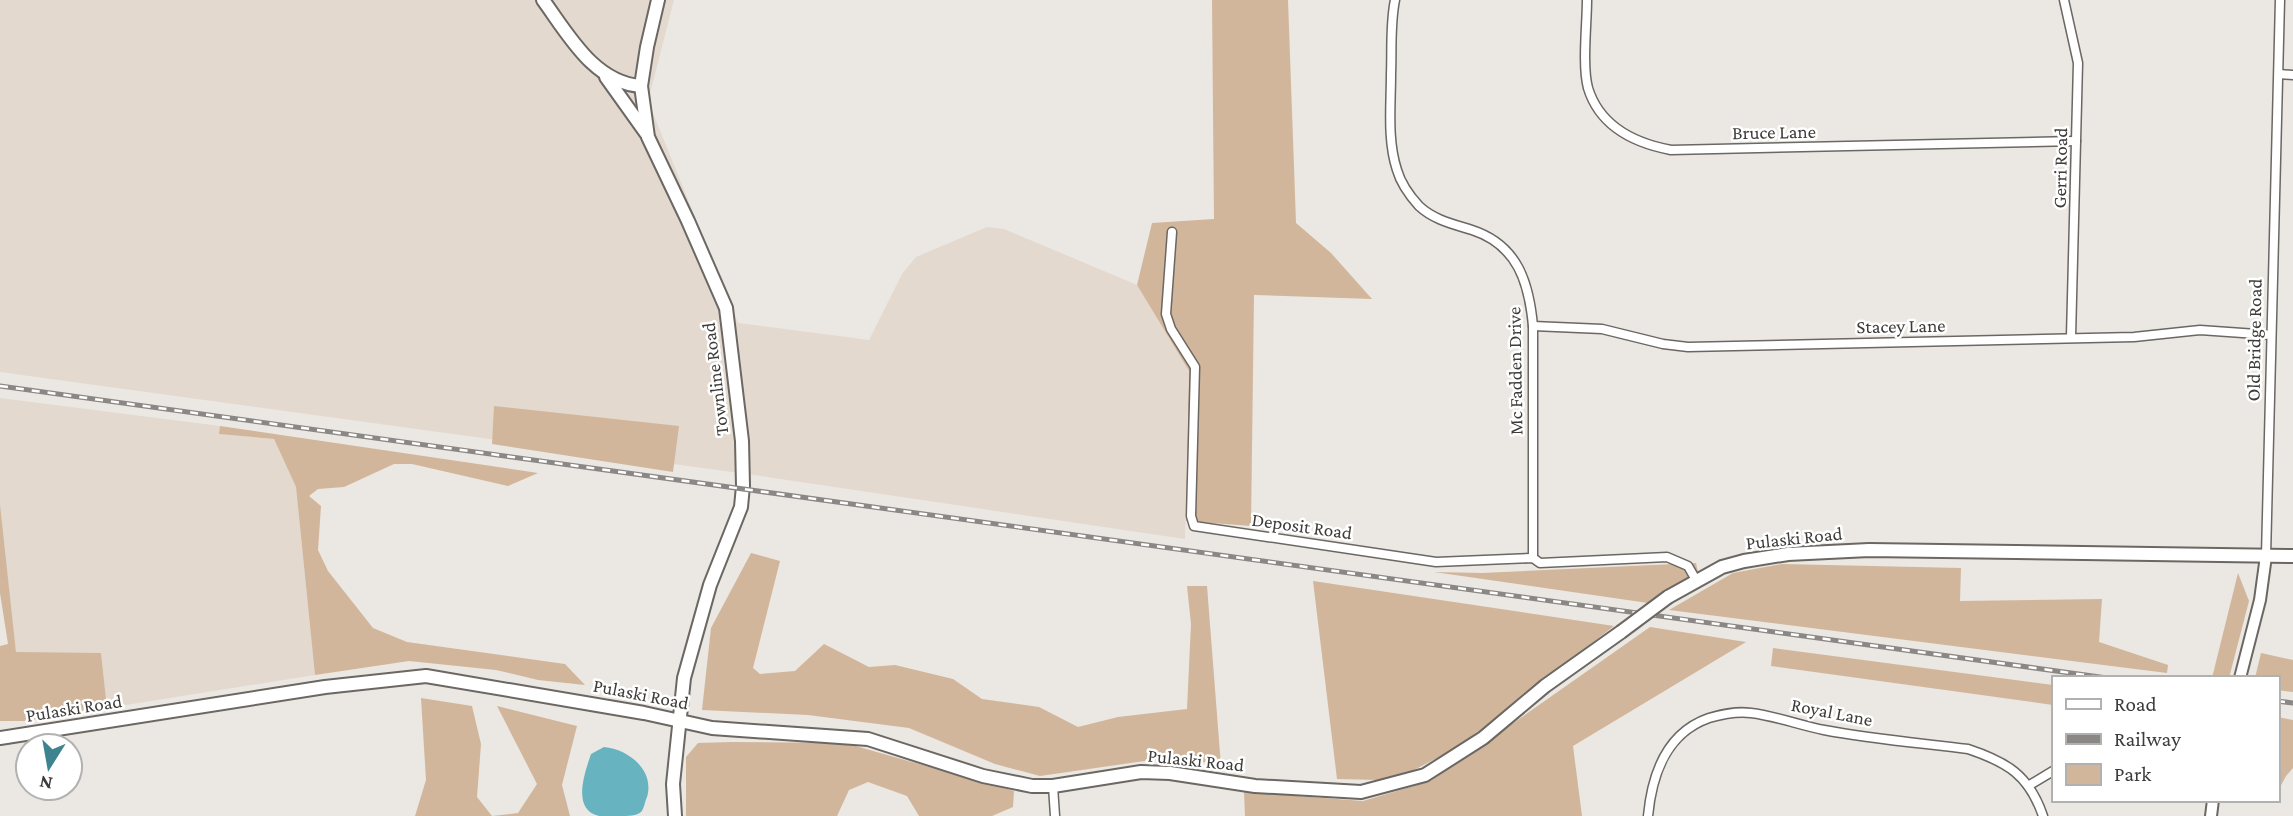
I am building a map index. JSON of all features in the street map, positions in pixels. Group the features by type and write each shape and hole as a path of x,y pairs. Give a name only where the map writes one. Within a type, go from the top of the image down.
{"main road":[{"path":"543,0 586,57 604,74 648,137"},
{"name":"Townline Road","path":"658,0 646,47 641,86 648,137 726,308 742,442 743,486 741,507 709,585 684,678 673,784 675,816"},
{"path":"604,74 620,83 641,86"},
{"name":"Pulaski Road","path":"0,738 325,687 426,676 712,728 868,739 983,776 1032,786 1053,786 1140,772 1255,786 1361,792 1425,775 1483,738 1545,686 1668,597 1723,567 1744,561 1788,554 1855,551 2293,556"}],"street":[{"name":"Mc Fadden Drive","path":"1395,0 1391,127 1397,171 1405,189 1421,207 1438,219 1475,231 1494,241 1510,255 1527,283 1532,326 1533,558"},
{"name":"Bruce Lane","path":"1587,0 1588,86 1595,104 1619,131 1634,141 1653,147 1671,150 2076,141"},
{"name":"Gerri Road","path":"2064,0 2078,63 2071,337"},
{"name":"Old Bridge Road","path":"2241,675 2260,600 2266,556 2280,0"},
{"path":"2279,74 2293,75"},
{"name":"Deposit Road","path":"1172,232 1166,314 1171,329 1195,367 1191,516 1194,527 1436,562 1533,558 1540,563 1667,557 1688,566 1696,580"},
{"name":"Stacey Lane","path":"1532,326 1602,329 1663,344 1688,346 2134,337 2200,330 2271,335"},
{"name":"Royal Lane","path":"1648,816 1658,765 1674,740 1697,722 1724,713 1747,712 1825,730 1968,749 1990,756 2013,769 2028,786 2043,816"},
{"path":"2028,786 2052,772"},
{"path":"1053,786 1055,816"}],"shaded area":[{"path":"0,0 674,0 648,101 738,323 869,340 902,274 916,257 987,227 1004,229 1137,285 1189,371 1185,539 754,475 0,372"},
{"path":"0,398 220,426 220,434 274,439 296,487 315,675 107,708 101,653 16,653 0,504"}],"green space":[{"path":"1212,0 1288,0 1296,223 1331,253 1372,299 1254,295 1251,526 1186,521 1189,371 1137,285 1152,223 1214,219"},
{"path":"494,406 679,426 673,472 492,444"},
{"path":"220,426 538,473 508,486 412,464 394,464 344,487 318,489 309,496 321,506 318,550 328,571 373,628 407,642 565,664 585,685 538,680 496,670 409,661 315,675 296,487 274,439 219,434"},
{"path":"0,504 16,652 101,653 107,708 26,721 0,721 0,646 8,644 0,593"},
{"path":"751,553 780,561 753,668 760,674 795,671 824,644 869,667 895,665 953,679 982,699 1039,707 1078,727 1118,717 1187,709 1191,624 1187,586 1207,586 1221,766 1179,756 1040,776 995,764 909,728 808,715 702,710 711,628"},
{"path":"1696,563 1698,572 1648,603 1434,572 1482,573"},
{"path":"1782,564 1961,568 1960,601 2102,599 2099,642 2168,665 2167,673 1669,610 1733,573"},
{"path":"2238,573 2249,601 2230,676 2212,676"},
{"path":"1313,581 1614,626 1458,747 1412,771 1379,780 1337,779"},
{"path":"1650,627 1746,642 1573,746 1582,816 1245,816 1244,792 1363,801 1431,781"},
{"path":"1773,648 2052,685 2052,705 1771,666"},
{"path":"2261,653 2293,660 2293,692 2279,690 2279,676 2255,676"},
{"path":"421,698 472,706 481,744 477,797 492,816 415,816 426,780"},
{"path":"497,706 577,726 562,785 570,816 492,816 518,813 537,784"},
{"path":"2279,717 2293,720 2293,768 2279,789"},
{"path":"698,743 845,743 1014,791 1013,807 992,816 919,816 907,796 868,782 849,790 837,816 686,816 686,757"}],"water":[{"path":"604,747 622,752 643,770 648,787 644,807 639,813 629,816 599,816 585,806 582,790 588,762 591,754"}],"railway":[{"path":"0,386 2093,676"},
{"path":"2279,701 2293,703"}]}
